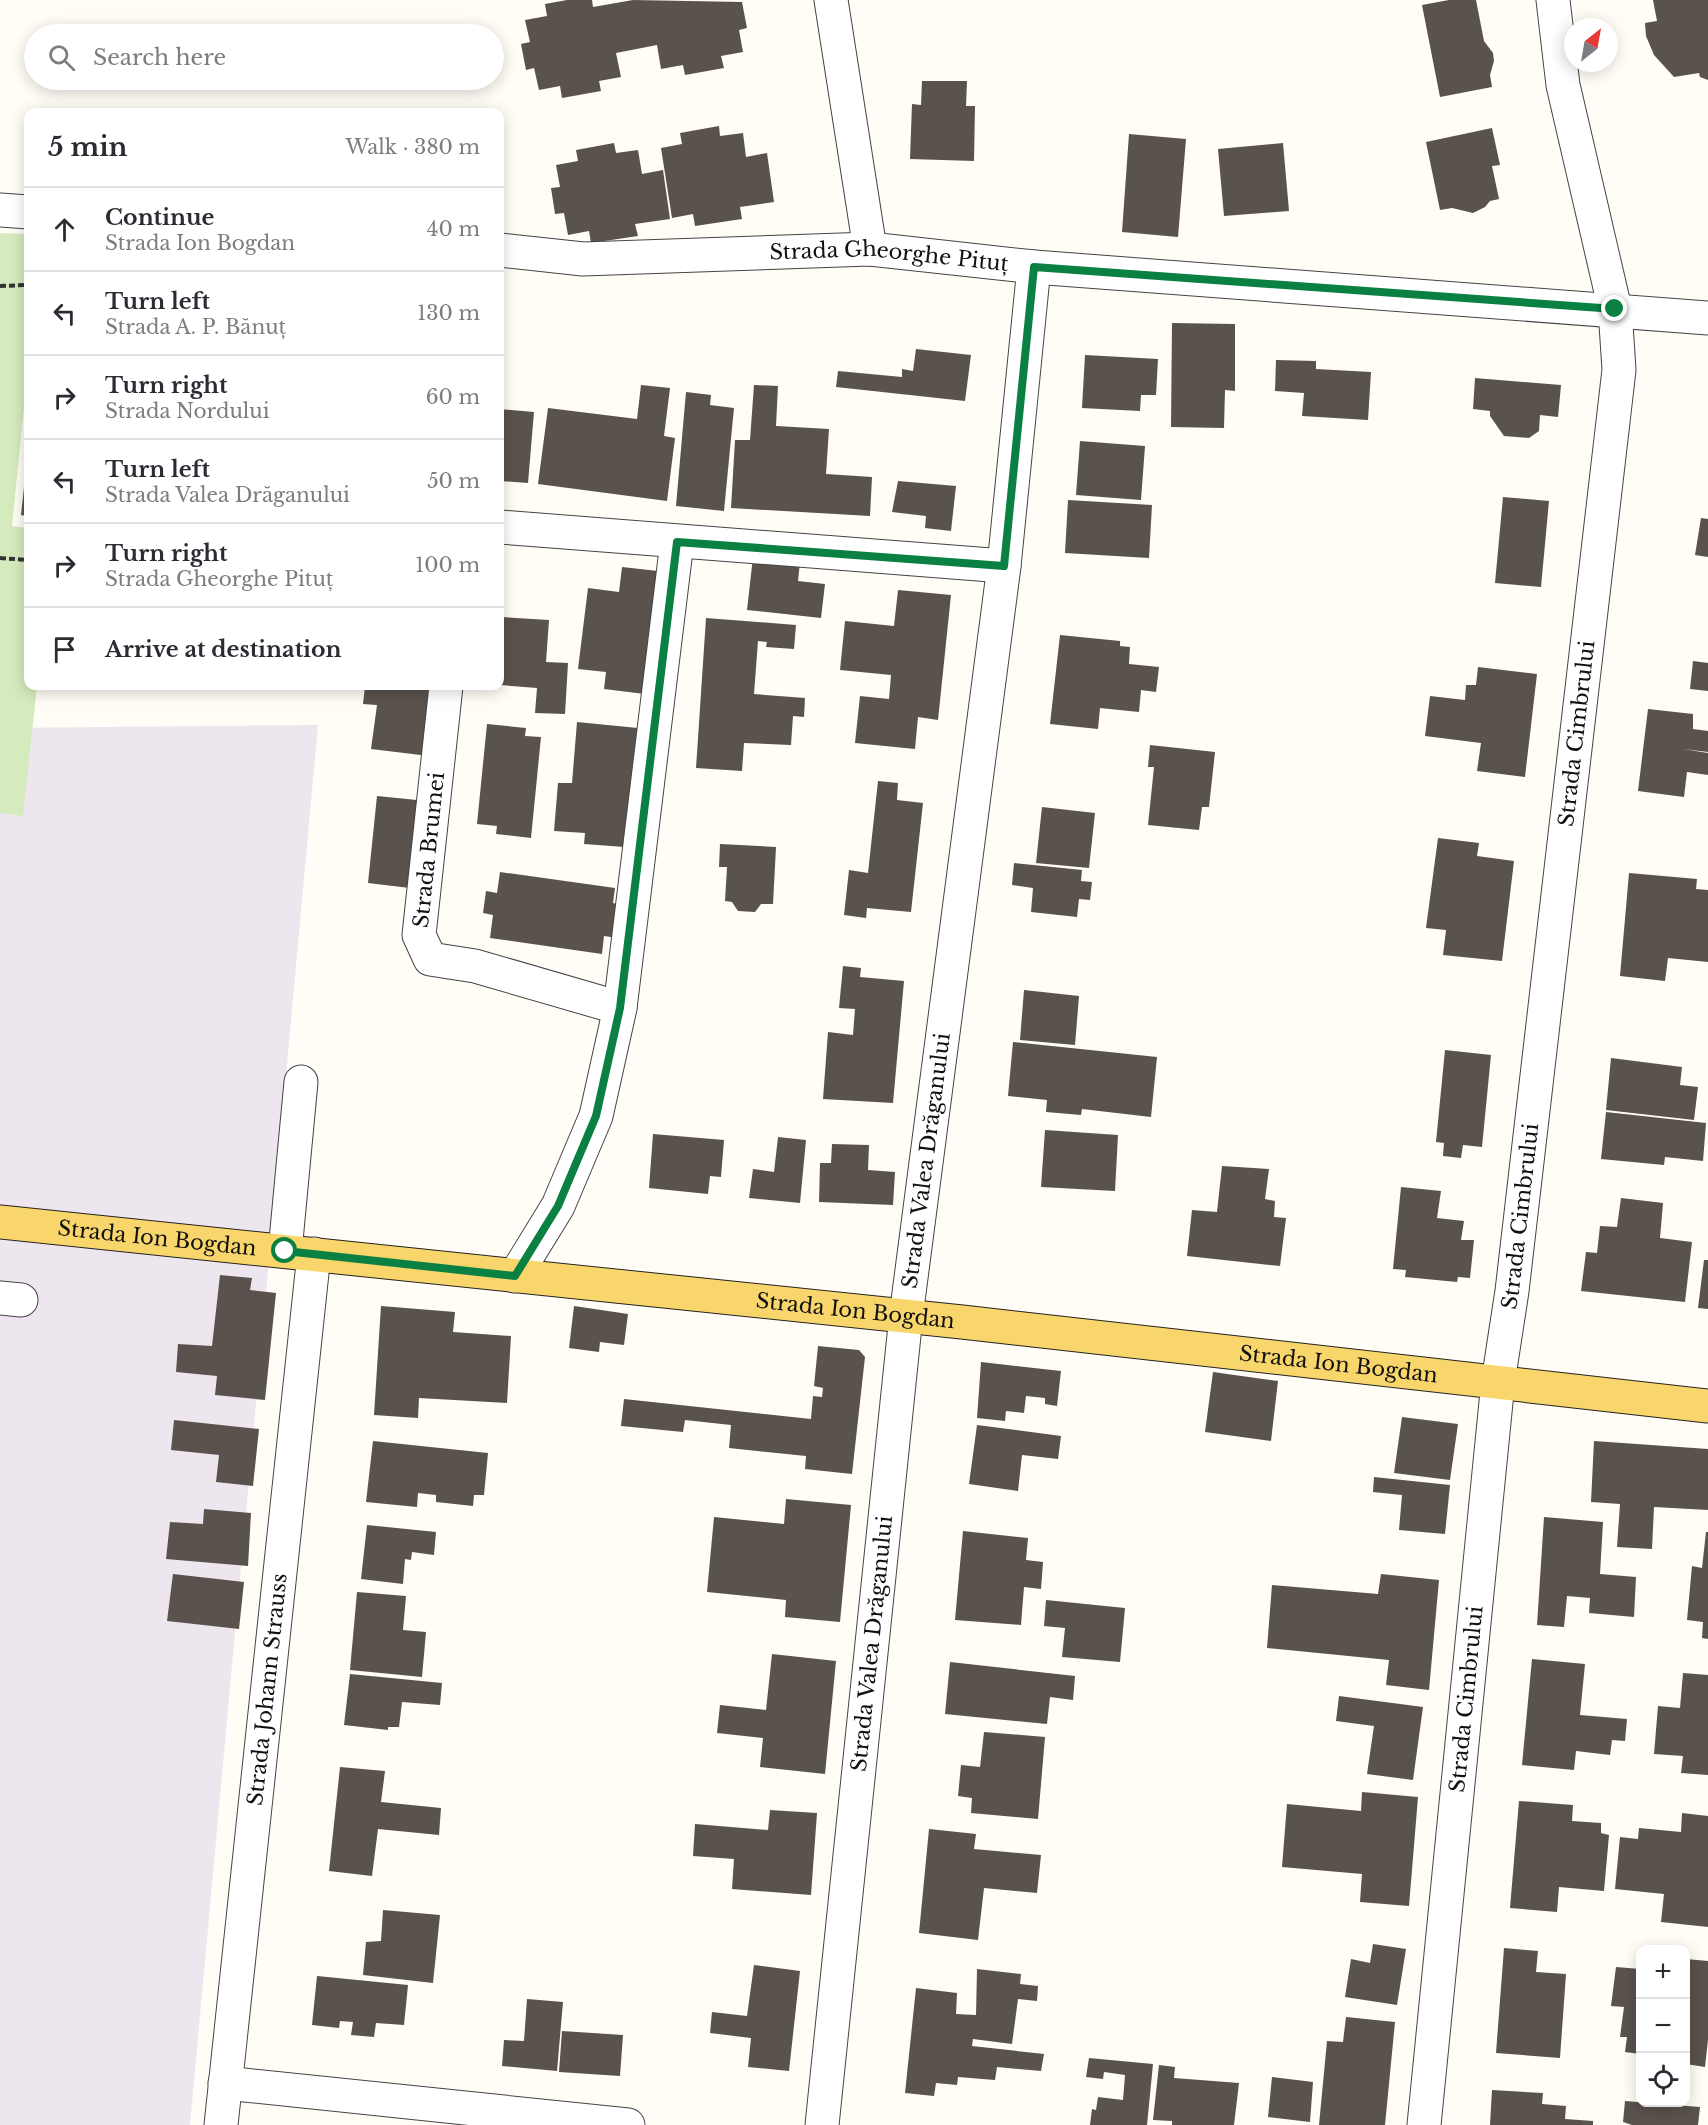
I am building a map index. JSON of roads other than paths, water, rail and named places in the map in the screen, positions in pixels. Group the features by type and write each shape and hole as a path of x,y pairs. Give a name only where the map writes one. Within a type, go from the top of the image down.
{"main road":[{"name":"Strada Ion Bogdan","path":"0,1221 906,1316 1708,1406"}],"street":[{"path":"831,0 870,249"},
{"name":"Strada Cimbrului","path":"1424,2125 1498,1382 1515,1268 1619,370 1615,309 1563,85 1553,0"},
{"path":"0,210 24,212"},
{"name":"Strada Gheorghe Pituț","path":"504,250 583,259 870,249 1034,267 1615,309 1708,318"},
{"name":"Strada Valea Drăganului","path":"822,2125 906,1316 1004,566 1034,267"},
{"path":"504,527 1004,566"},
{"path":"515,1276 558,1206 596,1116 620,1008 677,542"},
{"name":"Strada Brumei","path":"446,690 419,936 430,958 475,966 620,1008"},
{"name":"Strada Johann Strauss","path":"221,2125 300,1252 301,1082"},
{"path":"225,2083 628,2125"}]}
